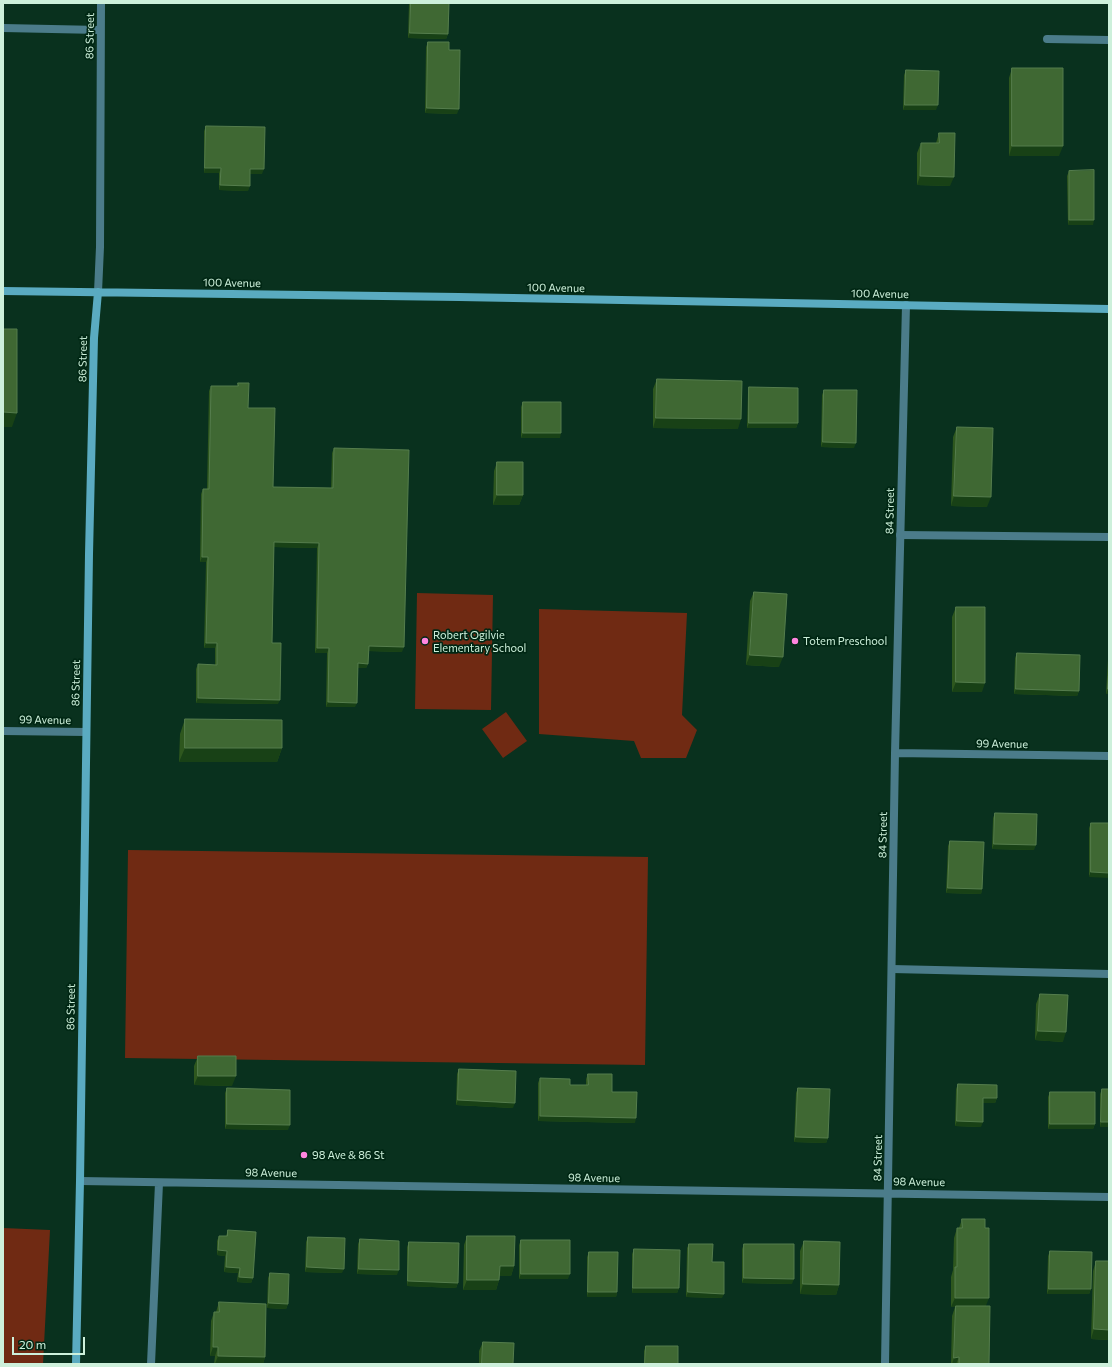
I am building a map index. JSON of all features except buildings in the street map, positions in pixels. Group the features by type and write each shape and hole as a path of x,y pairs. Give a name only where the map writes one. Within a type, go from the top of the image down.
{"main road":[{"name":"100 Avenue","path":"3,291 467,297 1109,309"},
{"name":"86 Street","path":"76,1364 94,338 98,292"}],"street":[{"name":"86 Street","path":"98,292 100,247 101,3"},
{"path":"3,28 100,30"},
{"path":"1047,39 1109,40"},
{"name":"84 Street","path":"885,1364 895,753 906,306"},
{"path":"900,535 1109,537"},
{"name":"99 Avenue","path":"3,731 86,732"},
{"name":"99 Avenue","path":"895,753 1109,756"},
{"path":"892,969 1109,974"},
{"name":"98 Avenue","path":"80,1181 1109,1197"},
{"path":"151,1364 159,1183"}],"shaded area":[{"path":"417,593 493,595 491,710 415,709"},
{"path":"539,609 687,613 682,715 697,730 686,758 641,758 634,741 539,734"},
{"path":"506,712 527,741 503,758 482,729"},
{"path":"128,850 648,857 645,1065 125,1058"},
{"path":"3,1228 50,1230 43,1364 3,1364"}],"place":[{"name":"Robert Ogilvie Elementary School","path":"425,641"},
{"name":"Totem Preschool","path":"795,641"},
{"name":"98 Ave & 86 St","path":"304,1155"}]}
